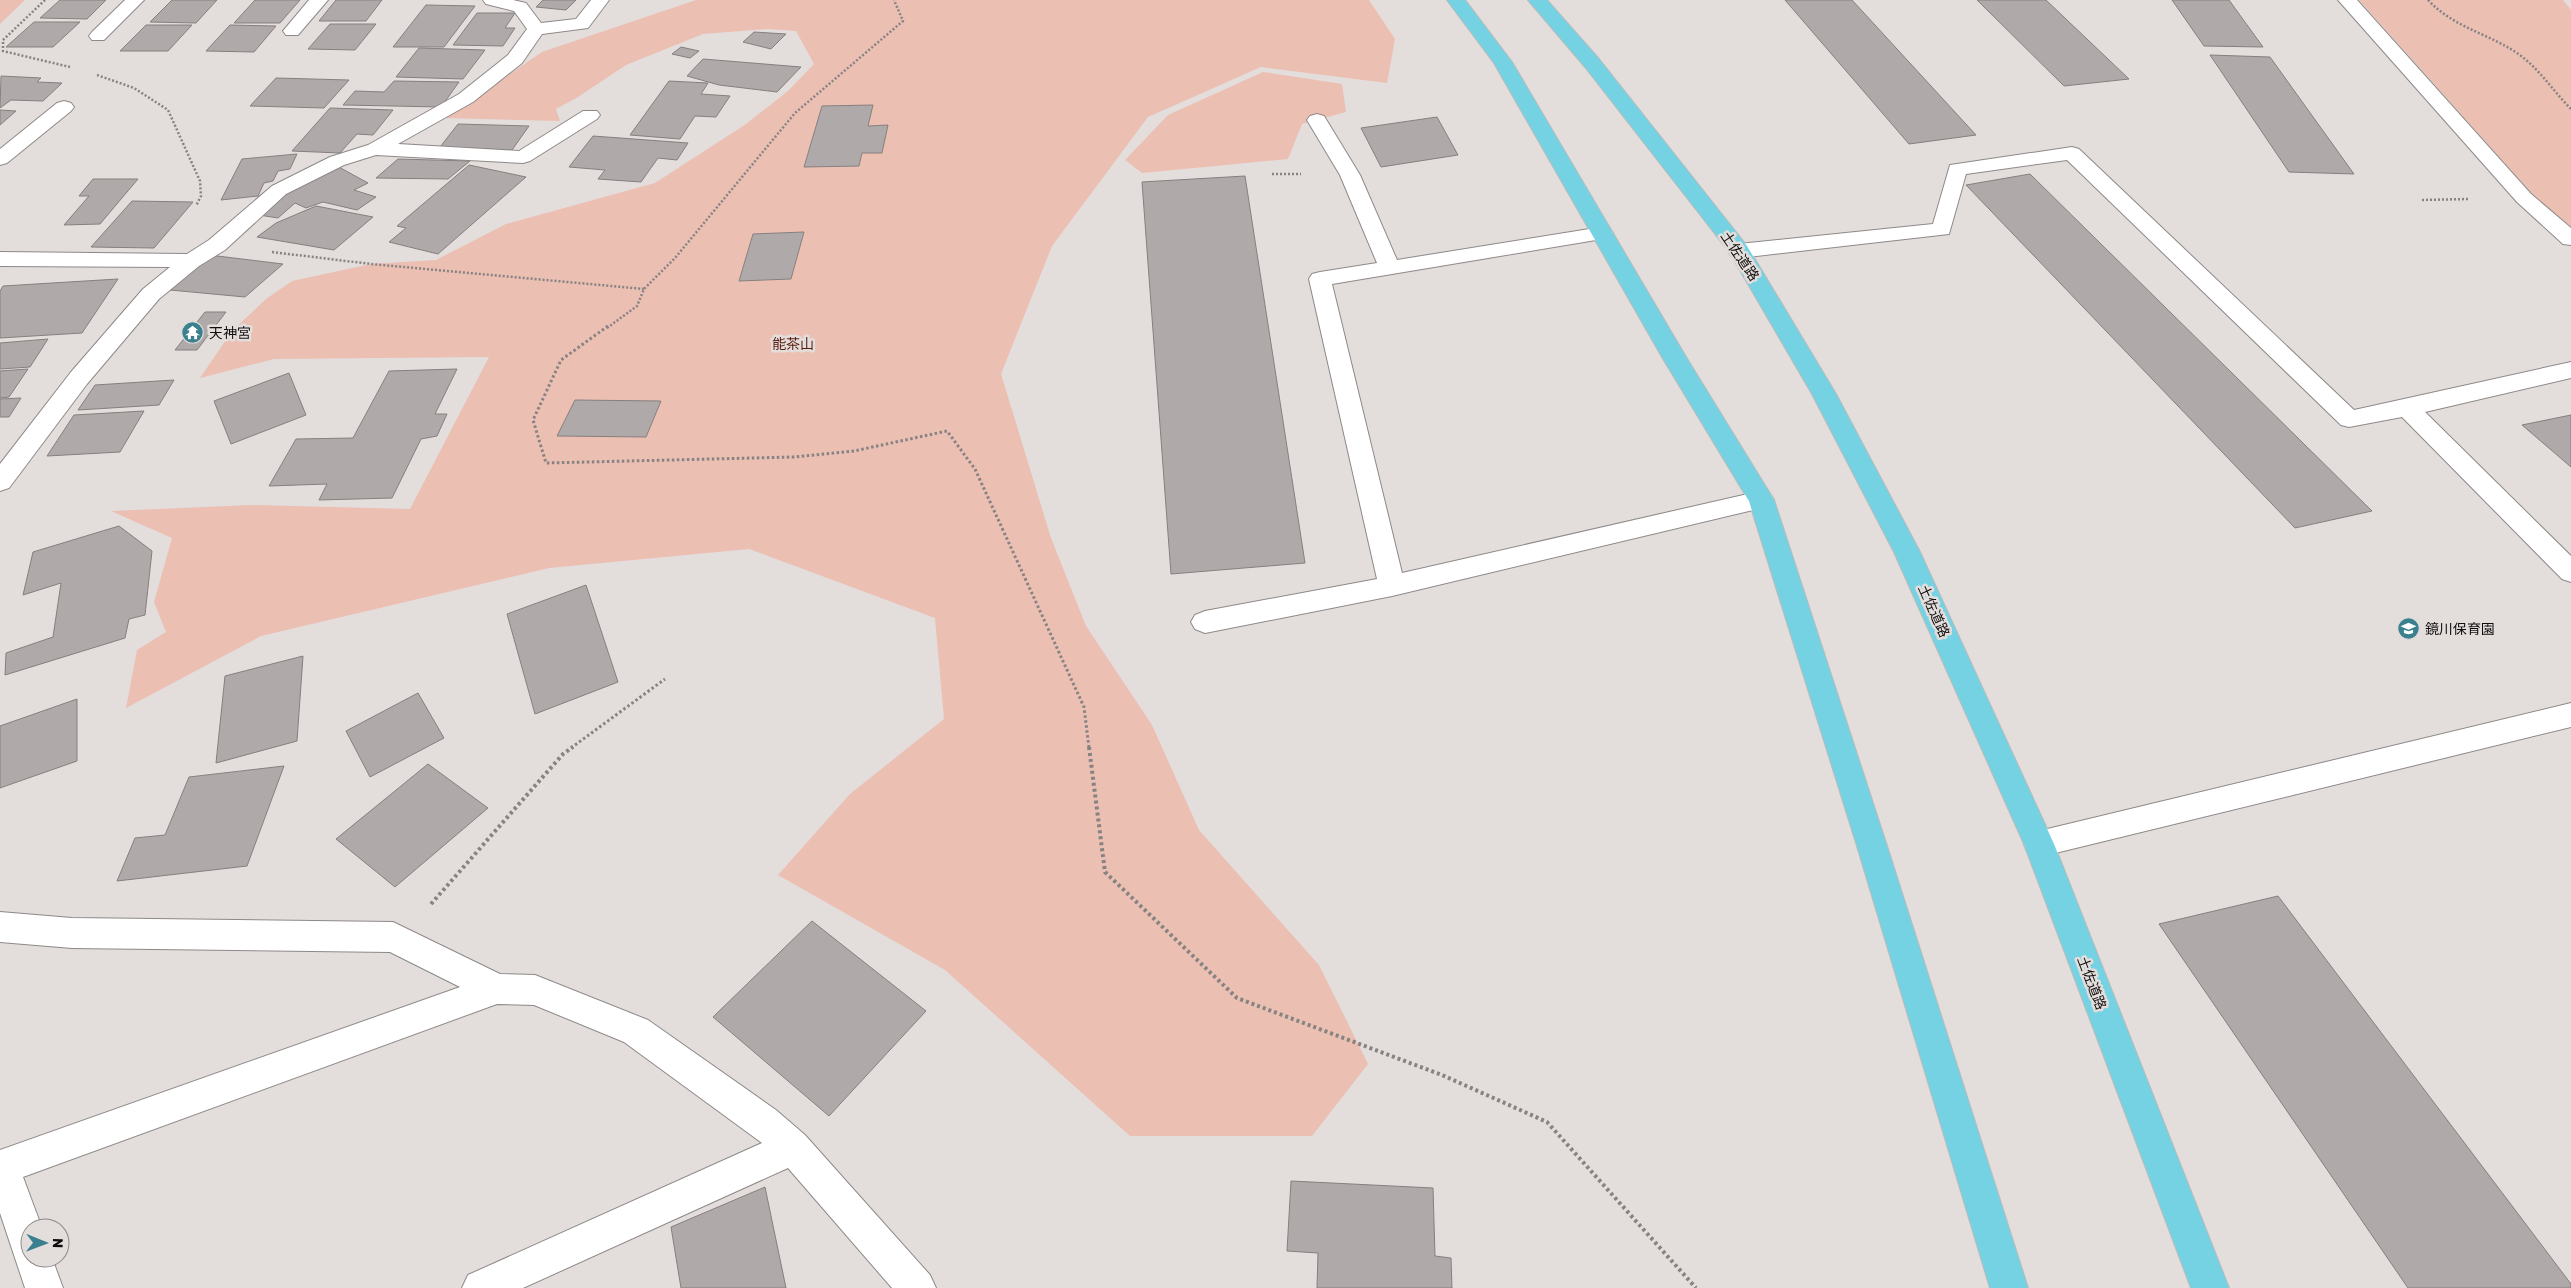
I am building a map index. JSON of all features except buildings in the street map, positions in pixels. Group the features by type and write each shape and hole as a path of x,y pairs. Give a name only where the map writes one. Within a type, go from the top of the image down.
{"highway":[{"path":"1456,0 1503,62 1674,357 1761,500 1875,855 2009,1288"},
{"name":"土佐道路","path":"1537,0 1592,63 1739,251 1824,394 1907,552 2038,844 2210,1288"}],"street":[{"path":"98,36 135,0"},
{"path":"292,31 319,0"},
{"path":"492,0 520,7 536,29"},
{"path":"0,482 38,430 151,294 191,261 217,245 279,190 337,161 375,149 466,98 515,59 536,29 582,24 600,0"},
{"path":"2348,0 2524,198 2571,239"},
{"path":"0,159 64,107"},
{"path":"375,149 523,157 590,115"},
{"path":"1317,120 1350,175 1390,268"},
{"path":"1739,251 1942,229 1957,169 2072,153 2349,419 2406,408 2571,370"},
{"path":"1392,586 1320,279 1602,233"},
{"path":"0,259 191,261"},
{"path":"2406,408 2571,572"},
{"path":"1204,622 1392,586 1761,500"},
{"path":"2038,844 2571,715"},
{"path":"0,927 72,933 393,937 497,989"},
{"path":"20,1219 1,1167 497,989 535,990 636,1031 764,1122 793,1147 917,1288"},
{"path":"481,1288 793,1147"},
{"path":"37,1268 44,1288"}],"path":[{"path":"45,0 3,40 3,51 77,69"},
{"path":"894,0 903,21 795,113 675,258 644,289 636,306 561,360 533,420 546,463 794,457 854,451 947,431 975,469 1084,707 1105,872 1238,998 1442,1075 1547,1122 1696,1288"},
{"path":"2428,0 2435,8 2469,29 2502,44 2527,60 2571,109"},
{"path":"94,73 134,88 168,110 200,181 201,196 164,261"},
{"path":"217,245 371,264 644,289"},
{"path":"393,937 439,898 563,754 665,679"}],"green space":[{"path":"0,0 25,0 0,24"},
{"name":"能茶山","path":"696,0 1369,0 1395,39 1387,83 1261,67 1148,117 1052,246 1001,374 1051,538 1086,626 1152,725 1199,830 1319,965 1368,1064 1312,1136 1130,1136 945,970 778,875 850,794 944,719 935,618 749,549 549,568 261,636 126,708 137,650 166,632 154,602 172,538 111,511 252,505 410,509 489,357 274,359 200,378 232,331 266,299 292,281 371,264 436,260 506,224 655,183 746,124 788,91 814,64 796,31 768,29 703,34 626,65 578,97 556,109 560,121 445,118 542,52"},
{"path":"2359,0 2563,0 2571,10 2571,229 2535,197"},
{"path":"1263,72 1342,84 1346,112 1302,124 1288,159 1142,173 1125,160 1168,115"}],"place":[{"name":"天神宮","path":"193,333"},
{"name":"鏡川保育園","path":"2409,629"}]}
